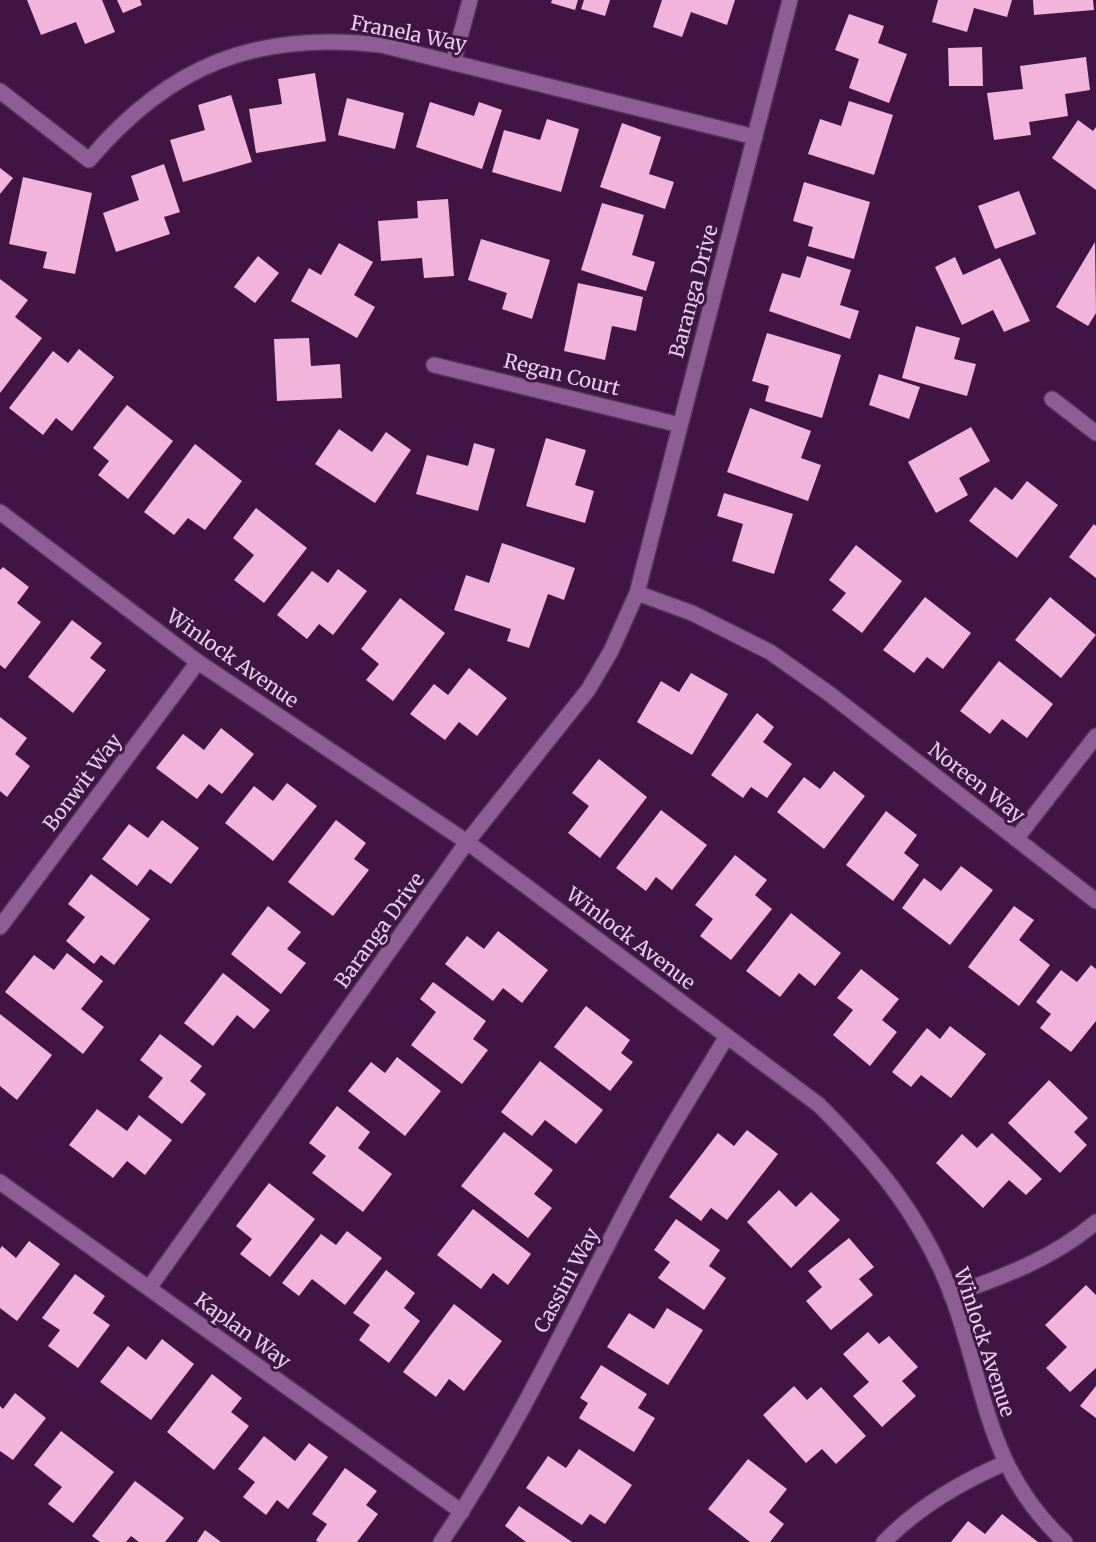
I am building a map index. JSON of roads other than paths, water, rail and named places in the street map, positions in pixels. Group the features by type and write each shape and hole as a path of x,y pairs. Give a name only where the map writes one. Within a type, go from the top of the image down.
{"street":[{"path":"453,63 470,0"},
{"name":"Baranga Drive","path":"149,1288 467,842 588,690 611,651 638,593 790,0"},
{"name":"Franela Way","path":"0,91 89,160 117,127 148,100 183,78 220,60 259,48 300,42 340,40 381,45 755,137"},
{"name":"Regan Court","path":"434,365 680,425"},
{"path":"1052,399 1096,434"},
{"name":"Winlock Avenue","path":"0,512 198,662 467,842 819,1106 858,1144 894,1188 924,1232 951,1295 994,1438 1005,1463 1028,1500 1065,1542"},
{"name":"Noreen Way","path":"638,593 734,632 770,652 831,695 1096,902"},
{"name":"Bonwit Way","path":"0,927 198,662"},
{"path":"1016,839 1096,736"},
{"name":"Cassini Way","path":"441,1542 462,1512 545,1366 641,1182 727,1036"},
{"name":"Kaplan Way","path":"0,1182 462,1512"},
{"path":"951,1295 999,1278 1038,1260 1080,1236 1096,1222"},
{"path":"884,1542 924,1507 975,1476 1005,1463"}]}
